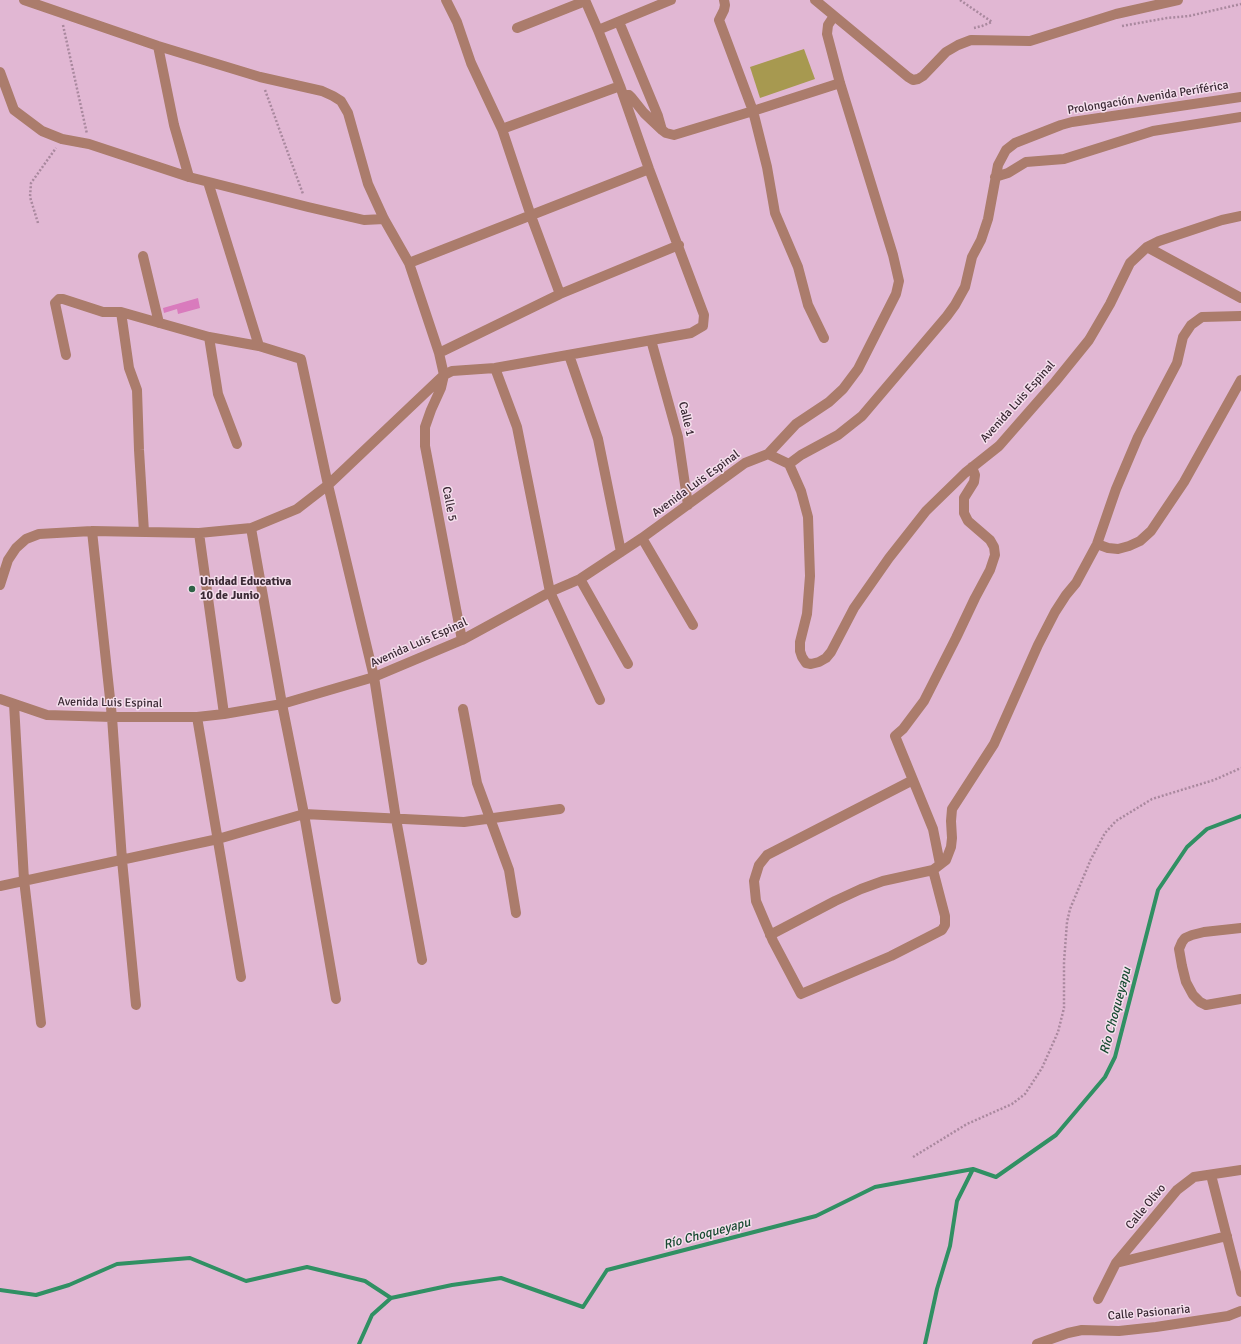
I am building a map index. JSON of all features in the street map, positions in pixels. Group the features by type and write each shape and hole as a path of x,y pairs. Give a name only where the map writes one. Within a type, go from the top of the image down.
{"street":[{"path":"24,0 158,46 260,78 322,91 341,101 348,113 368,184 384,219 409,263 439,352 444,375"},
{"path":"446,0 457,22 471,63 502,129 531,216 560,294"},
{"path":"0,585 8,560 16,548 26,540 39,534 92,531 198,533 251,528 297,508 328,485 444,375 458,370 495,368 691,334 703,326 704,314 621,90 585,0 517,28"},
{"path":"598,30 671,0"},
{"path":"724,0 724,10 719,20 753,111 767,168 775,213 798,267 808,305 824,338"},
{"path":"815,0 913,80 923,76 946,52 971,40 1030,41 1116,14 1178,0"},
{"path":"789,464 768,454 796,424 829,402 844,389 858,369 896,294 899,281 893,255 840,83 827,34 828,24 834,16"},
{"path":"619,22 660,120 662,130"},
{"path":"158,46 174,126 189,177"},
{"path":"0,72 14,110 42,131 62,139 89,144 189,177 308,208 364,220 384,219"},
{"path":"621,90 629,95 644,113 662,130 666,133 674,134 753,111 840,83"},
{"path":"502,129 621,90"},
{"name":"Prolongación Avenida Periférica","path":"789,464 801,455 838,435 862,416 956,305 965,287 972,256 981,240 988,219 995,176 1001,157 1006,150 1015,143 1072,122 1241,97"},
{"path":"995,176 1008,173 1026,162 1064,159 1154,131 1241,117"},
{"path":"409,263 649,169"},
{"path":"208,182 259,346"},
{"name":"Avenida Luis Espinal","path":"789,464 801,491 808,517 810,576 808,606 800,646 802,657 806,663 811,664 826,658 831,652 854,608 889,558 926,511 972,467 999,446 1055,382 1089,340 1110,304 1130,263 1147,247 1159,241 1208,224 1241,216"},
{"path":"439,352 560,294 679,245"},
{"path":"1147,247 1241,298"},
{"path":"143,256 159,323"},
{"path":"66,355 55,303 63,299 103,312 121,312 210,337 259,346 301,359 328,485 374,677 396,819 422,960"},
{"path":"121,312 129,368 137,390 144,532"},
{"path":"770,935 834,901 862,889 883,881 937,867 946,860 951,848 952,809 994,744 1022,680 1055,612 1076,583 1097,544 1116,489 1138,437 1177,363 1183,337 1191,325 1202,317 1241,316"},
{"path":"210,337 218,394 237,444"},
{"name":"Calle 1","path":"651,340 678,437 688,505"},
{"path":"569,355 598,439 621,552"},
{"path":"495,368 517,428 550,592 600,700"},
{"name":"Calle 5","path":"444,375 441,388 425,427 425,446 462,640"},
{"path":"1097,544 1108,548 1129,546 1140,541 1151,531 1184,482 1241,380"},
{"name":"Avenida Luis Espinal","path":"0,699 47,714 112,717 197,717 282,704 374,677 462,640 550,592 580,579 642,538 745,463 768,454"},
{"path":"913,780 767,855 760,865 754,881 756,901 770,935 800,994 891,956 942,930 945,925 946,916 937,867 933,829 913,780 895,736 903,729 924,701 990,570 995,555 994,547 990,540 968,521 964,513 964,498 974,482 975,475 972,467"},
{"path":"251,528 282,704 304,814 336,999"},
{"path":"92,531 112,717 122,860 136,1005"},
{"path":"198,533 224,714"},
{"path":"642,538 693,625"},
{"path":"580,579 628,664"},
{"path":"14,704 24,880 42,1023"},
{"path":"463,709 477,783 509,870 516,913"},
{"path":"197,717 241,977"},
{"path":"0,886 218,839 304,814 464,822 560,809"},
{"path":"1241,928 1204,932 1192,935 1185,938 1179,949 1186,982 1193,995 1200,1002 1206,1005 1241,999"},
{"name":"Calle Olivo","path":"1098,1299 1116,1263 1177,1190 1194,1177 1241,1170"},
{"path":"1211,1175 1241,1292"},
{"path":"1116,1263 1227,1236"},
{"name":"Calle Pasionaria","path":"1037,1344 1068,1333 1082,1330 1119,1331 1156,1327 1228,1316 1241,1311"}],"path":[{"path":"960,0 992,22 967,29"},
{"path":"1120,26 1189,16 1241,4"},
{"path":"61,13 89,144"},
{"path":"260,78 308,208"},
{"path":"38,223 30,197 31,183 62,139"},
{"path":"913,1157 967,1124 1012,1104 1025,1094 1042,1068 1058,1032 1064,1008 1064,962 1067,922 1070,909 1091,859 1105,833 1116,821 1152,800 1214,780 1241,768"}],"shaded area":[{"path":"804,49 815,79 760,98 750,67"}],"building":[{"path":"198,298 200,308 178,314 177,309 164,313 163,308"}],"waterway":[{"name":"Río Choqueyapu","path":"0,1290 36,1295 69,1285 117,1264 190,1258 246,1281 307,1267 365,1281 391,1298 452,1285 501,1278 583,1307 607,1270 816,1216 875,1187 973,1169 996,1177 1056,1135 1105,1077 1115,1057 1158,890 1187,847 1207,829 1241,816"},
{"path":"925,1344 937,1289 950,1246 957,1201 973,1169"},
{"path":"359,1344 372,1315 391,1298"}],"place":[{"name":"Unidad Educativa 10 de Junio","path":"192,589"}]}
